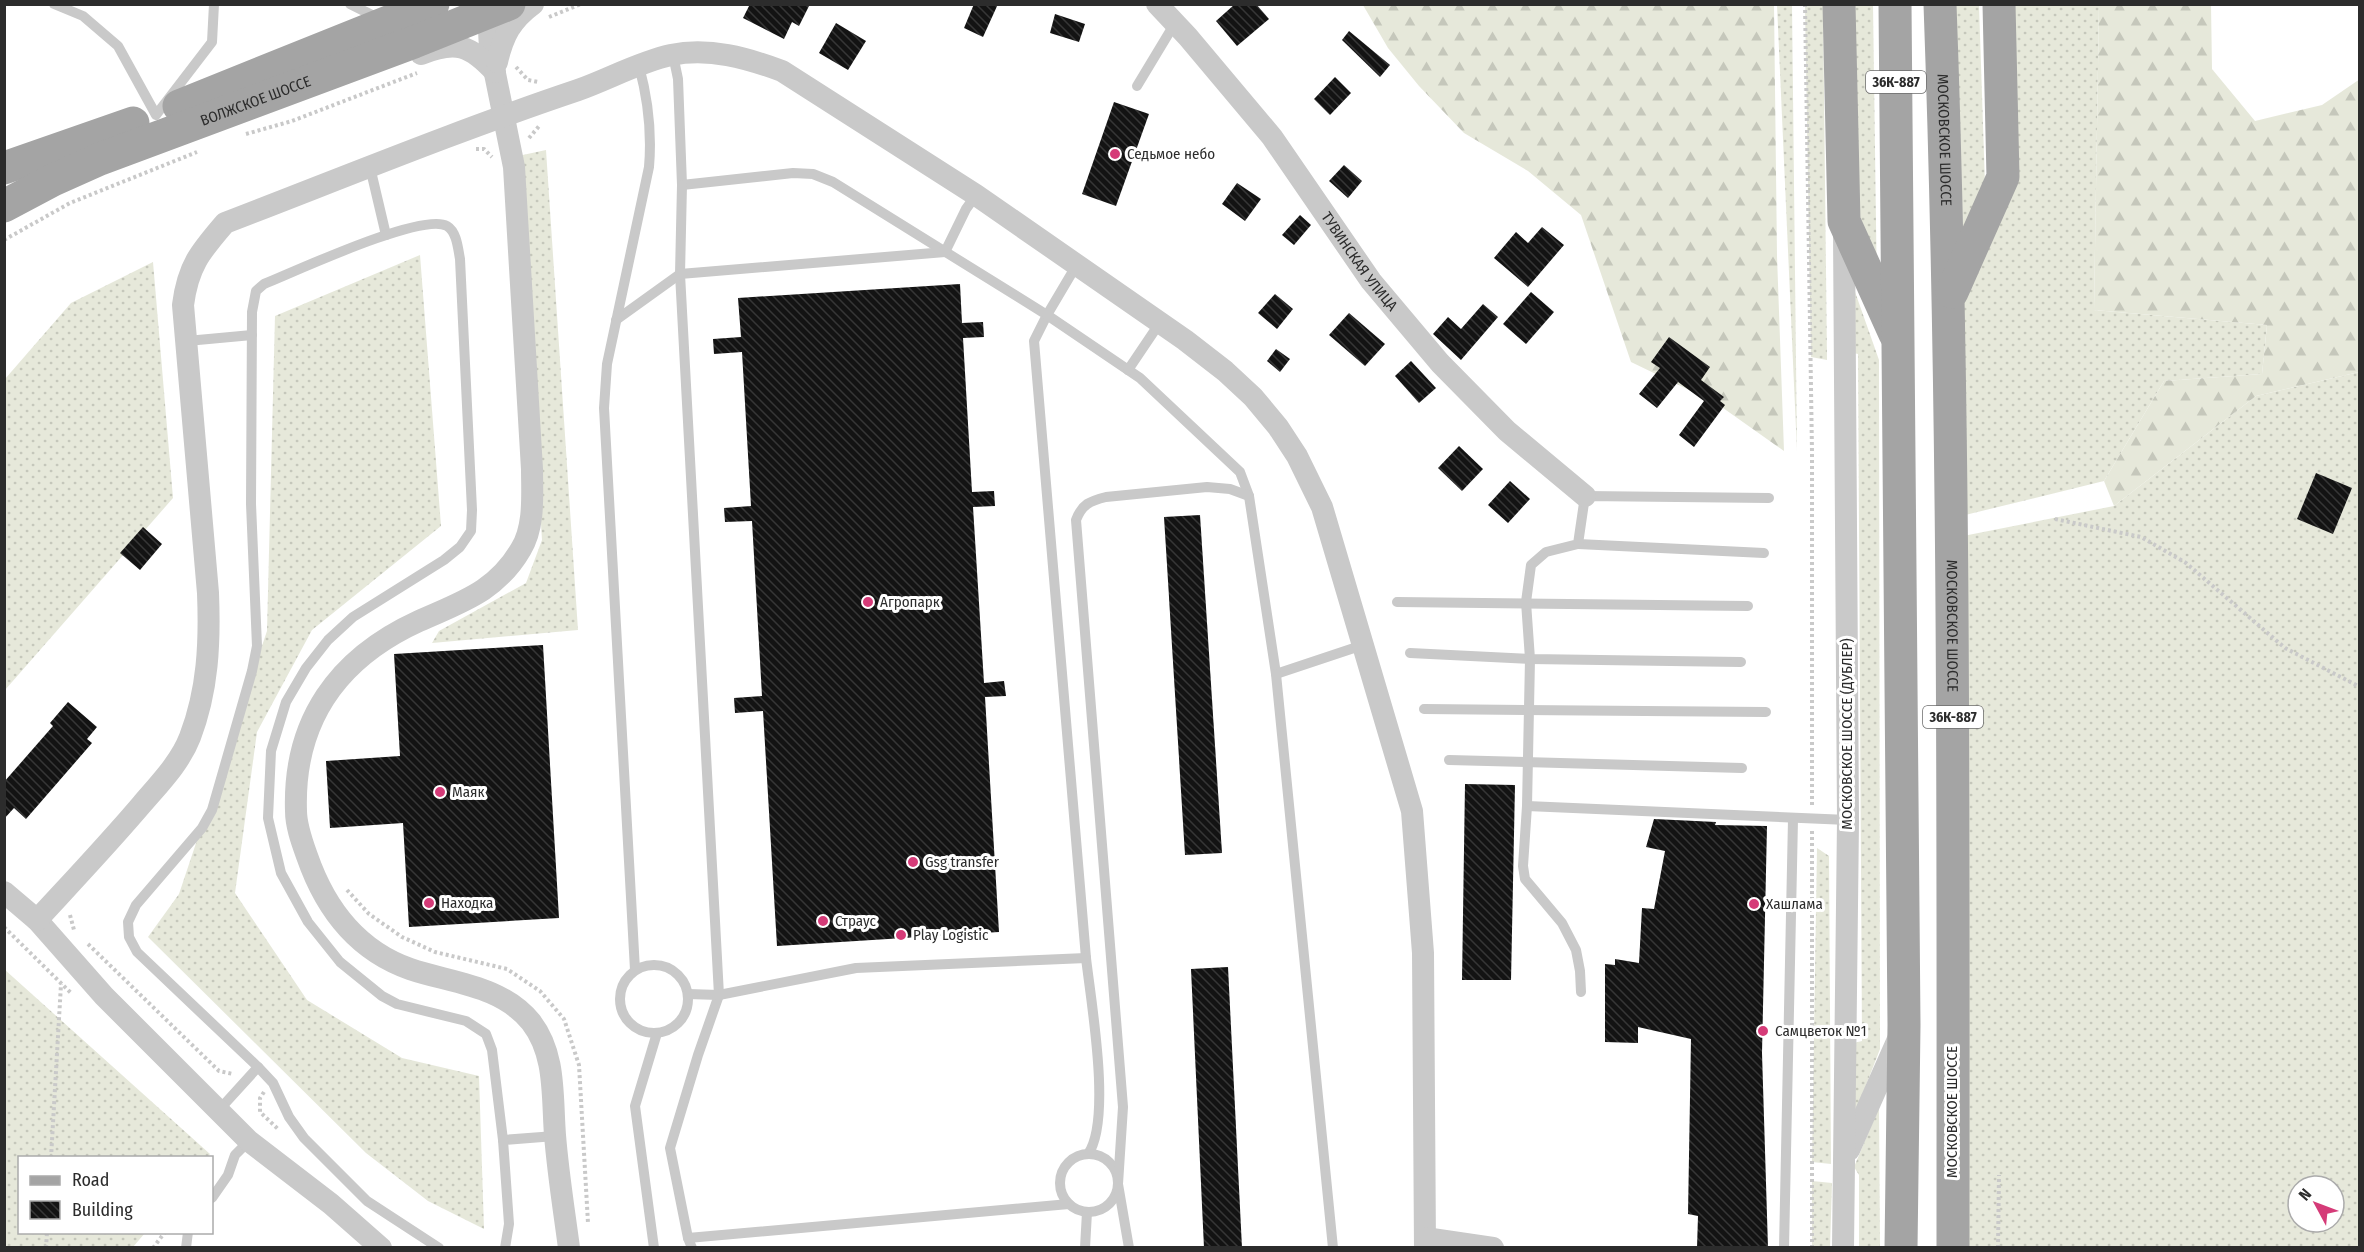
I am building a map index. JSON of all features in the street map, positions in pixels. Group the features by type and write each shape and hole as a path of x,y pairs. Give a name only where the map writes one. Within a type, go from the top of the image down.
{"main road":[{"path":"1839,4 1844,221 1899,345"},
{"name":"36К-887","path":"1895,4 1904,1025 1902,1248"},
{"name":"МОСКОВСКОЕ ШОССЕ","path":"1940,4 1953,528 1953,1248"},
{"path":"1948,301 2003,177 1999,4"},
{"name":"ВОЛЖСКОЕ ШОССЕ","path":"5,167 156,115 385,14 438,13 496,7"},
{"name":"ВОЛЖСКОЕ ШОССЕ","path":"4,206 53,180 100,159 334,72 438,13"}],"street":[{"name":"ТУВИНСКАЯ УЛИЦА","path":"1157,4 1175,22 1272,137 1371,281 1440,363 1507,431 1585,496"},
{"path":"496,7 490,49 504,67"},
{"path":"538,12 513,21 504,35 504,115 514,167 532,469 532,512 523,547 502,576 473,598 415,623 385,639 343,674 328,692 309,725 300,758 296,814 303,847 314,877 327,903 346,927 387,960 411,969 464,982 493,994 515,1006 530,1021 543,1042 550,1064 555,1136 569,1248"},
{"path":"334,72 348,76 368,74 438,47 452,45 465,48 504,67"},
{"path":"37,920 171,769 189,740 199,709 207,676 210,624 183,305 186,279 202,250 225,223 504,115 608,80 639,66 673,55 719,53 749,59 782,71 976,195 1225,371 1253,397 1278,427 1297,456 1322,507 1412,811 1423,953 1425,1243 1493,1248"},
{"name":"МОСКОВСКОЕ ШОССЕ (ДУБЛЕР)","path":"1844,221 1848,820 1844,1248"},
{"path":"4,892 37,920 104,996 249,1141 332,1204 381,1248"},
{"path":"1845,1159 1904,1025"}],"lane":[{"path":"54,4 83,16 118,46 156,115 212,42 214,4"},
{"path":"350,4 385,14"},
{"path":"1137,86 1175,22"},
{"path":"673,55 678,79 682,185 680,274 719,995 670,1148 690,1243 1069,1204"},
{"path":"635,970 604,408 607,364 649,167 651,135 639,66"},
{"path":"370,167 386,235"},
{"path":"682,185 793,173 813,174 833,182 1047,315 1140,378 1240,472 1249,495 1276,674 1333,1248"},
{"path":"945,252 966,209 976,195"},
{"path":"439,1248 367,1201 304,1138 289,1117 273,1083 137,952 129,937 128,922 136,904 202,828 212,810 256,654 251,504 252,335 253,300 256,291 264,284 386,235 425,223 437,223 448,227 457,240 460,260 472,510 471,531 460,547 444,560 353,617 328,640 306,668 286,702 271,751 268,818 281,873 308,922 340,962 382,996 397,1004 466,1021 486,1034 492,1050 503,1140 509,1224 505,1248"},
{"path":"616,320 680,274 945,252"},
{"path":"1076,266 1034,342 1086,958 1101,1098 1094,1145 1088,1154"},
{"path":"1128,370 1159,324"},
{"path":"187,341 252,335"},
{"path":"1129,1248 1118,1184 1114,1168 1109,1161 1102,1156 1088,1154 1075,1157 1061,1172 1060,1191 1069,1204 1087,1212 1101,1209 1115,1195 1118,1184 1123,1107 1076,520 1081,509 1089,501 1106,497 1207,487 1230,489 1249,495"},
{"path":"1578,544 1585,496 1769,498"},
{"path":"1581,992 1576,950 1562,923 1525,879 1523,866 1527,806 1530,659 1526,602 1531,565 1545,552 1578,544 1764,553"},
{"path":"1397,602 1748,606"},
{"path":"1276,674 1364,645"},
{"path":"1410,653 1530,659 1741,662"},
{"path":"1425,709 1528,708 1766,712"},
{"path":"1449,760 1742,768"},
{"path":"1527,806 1848,820"},
{"path":"1784,1248 1793,819"},
{"path":"688,994 719,995 856,968 1086,958"},
{"path":"657,964 668,967 678,974 685,983 688,994 688,1005 684,1016 668,1030 657,1033 635,1028 627,1020 620,999 627,978 635,970 657,964"},
{"path":"654,1248 635,1106 657,1033"},
{"path":"219,1110 258,1067"},
{"path":"503,1140 555,1136"},
{"path":"213,1197 228,1175 235,1155 249,1141"},
{"path":"1085,1248 1087,1212"}],"path":[{"path":"538,12 581,4"},
{"path":"1805,4 1812,452 1812,1248"},
{"path":"504,67 520,73 528,80 538,82 548,78"},
{"path":"239,136 292,121 423,71"},
{"path":"4,240 70,203 208,148"},
{"path":"2055,519 2141,537 2186,563 2285,648 2360,687"},
{"path":"341,884 369,914 402,937 435,952 507,969 540,991 564,1019 579,1065 588,1225"},
{"path":"4,927 62,983 51,1156"},
{"path":"1998,1248 1999,1176"},
{"path":"153,1248 164,1234"}],"green space":[{"path":"1363,5 1774,5 1777,256 1784,451 1716,403 1631,362 1581,215 1528,171 1464,133 1419,86 1388,48"},
{"path":"1777,5 1792,5 1797,451"},
{"path":"1805,5 1823,5 1827,360 1811,357"},
{"path":"1851,5 1873,5 1877,295 1852,240"},
{"path":"1954,5 1979,5 1985,185 1960,244"},
{"path":"1999,5 2099,5 2094,310 2267,325 2262,374 2164,381 2104,481 1953,518 1948,301 2003,177"},
{"path":"2099,5 2211,5 2212,69 2255,121 2322,105 2360,79 2359,372 2256,396 2114,506 2104,481 2164,381 2262,374 2267,325 2094,310"},
{"path":"546,150 578,630 432,643 439,631 526,583 542,540 518,156"},
{"path":"420,255 441,526 312,630 257,732 235,893 307,1000 402,1058 479,1076 484,1229 428,1201 366,1153 148,937 179,894 267,631 275,316"},
{"path":"153,262 173,498 5,690 5,379 71,303"},
{"path":"1854,289 1879,360 1880,1049 1854,1116 1854,1043 1862,1041 1858,354 1849,352"},
{"path":"2359,372 2359,1247 1951,1248 1953,538 2114,506 2256,396"},
{"path":"1817,848 1829,856 1831,1164 1812,1162"},
{"path":"4,969 210,1154 208,1156 18,1156 18,1234 144,1234 133,1247 5,1247"},
{"path":"1879,1107 1880,1247 1859,1247 1859,1175 1854,1167"},
{"path":"1812,1181 1832,1183 1830,1247 1812,1247"}],"building":[{"path":"750,4 810,4 799,26 792,22 784,39 743,18"},
{"path":"974,4 998,4 983,37 964,28"},
{"path":"1235,4 1256,4 1269,19 1237,46 1216,21"},
{"path":"1055,14 1085,24 1079,42 1050,33"},
{"path":"836,23 866,41 848,70 819,53"},
{"path":"1349,31 1390,65 1380,77 1342,40"},
{"path":"1335,77 1351,93 1330,115 1314,99"},
{"name":"Седьмое небо","path":"1114,102 1149,114 1116,206 1082,194"},
{"path":"1344,165 1362,181 1348,198 1329,181"},
{"path":"1237,183 1261,199 1245,221 1222,204"},
{"path":"1300,215 1311,225 1294,245 1282,235"},
{"path":"1542,227 1564,245 1528,287 1494,258 1516,232 1528,243"},
{"name":"Агропарк","path":"960,284 962,323 983,322 984,337 963,338 972,492 994,491 995,506 973,507 984,683 1004,681 1006,696 985,697 999,932 777,946 763,711 735,713 734,698 762,696 752,521 725,522 724,508 751,506 742,352 714,354 713,339 741,337 738,298"},
{"path":"1531,292 1554,312 1526,344 1503,324"},
{"path":"1275,294 1293,309 1277,329 1258,313"},
{"path":"1483,304 1498,317 1461,360 1433,334 1448,317 1461,329"},
{"path":"1349,313 1385,344 1365,366 1329,335"},
{"path":"1669,337 1710,367 1701,380 1724,397 1720,401 1725,405 1694,447 1679,435 1704,401 1678,382 1657,408 1639,394 1660,368 1651,362"},
{"path":"1276,349 1290,359 1280,372 1267,361"},
{"path":"1411,361 1436,388 1419,403 1395,376"},
{"path":"1459,446 1483,469 1462,491 1438,468"},
{"path":"2316,473 2352,488 2333,534 2297,519"},
{"path":"1510,481 1530,499 1508,523 1488,505"},
{"path":"1200,515 1222,853 1185,855 1164,517"},
{"path":"143,527 162,544 140,570 120,553"},
{"name":"Маяк","path":"543,645 559,918 409,927 403,823 330,828 326,761 400,756 394,654"},
{"path":"68,702 97,727 87,739 92,743 26,819 14,808 4,819 4,782 53,726 50,723"},
{"path":"1465,784 1515,785 1511,980 1462,980"},
{"path":"1654,819 1716,822 1715,825 1767,826 1762,1053 1768,1248 1697,1248 1698,1216 1688,1214 1691,1039 1638,1027 1638,1043 1605,1042 1605,964 1615,965 1615,959 1639,963 1642,908 1654,909 1665,851 1646,847"},
{"path":"1228,967 1242,1248 1204,1248 1191,969"}],"place":[{"name":"Седьмое небо","path":"1115,154"},
{"name":"Агропарк","path":"868,602"},
{"name":"Маяк","path":"440,792"},
{"name":"Gsg transfer","path":"913,862"},
{"name":"Находка","path":"429,903"},
{"name":"Хашлама","path":"1754,904"},
{"name":"Страус","path":"823,921"},
{"name":"Play Logistic","path":"901,935"},
{"name":"Самцветок №1","path":"1763,1031"}]}
